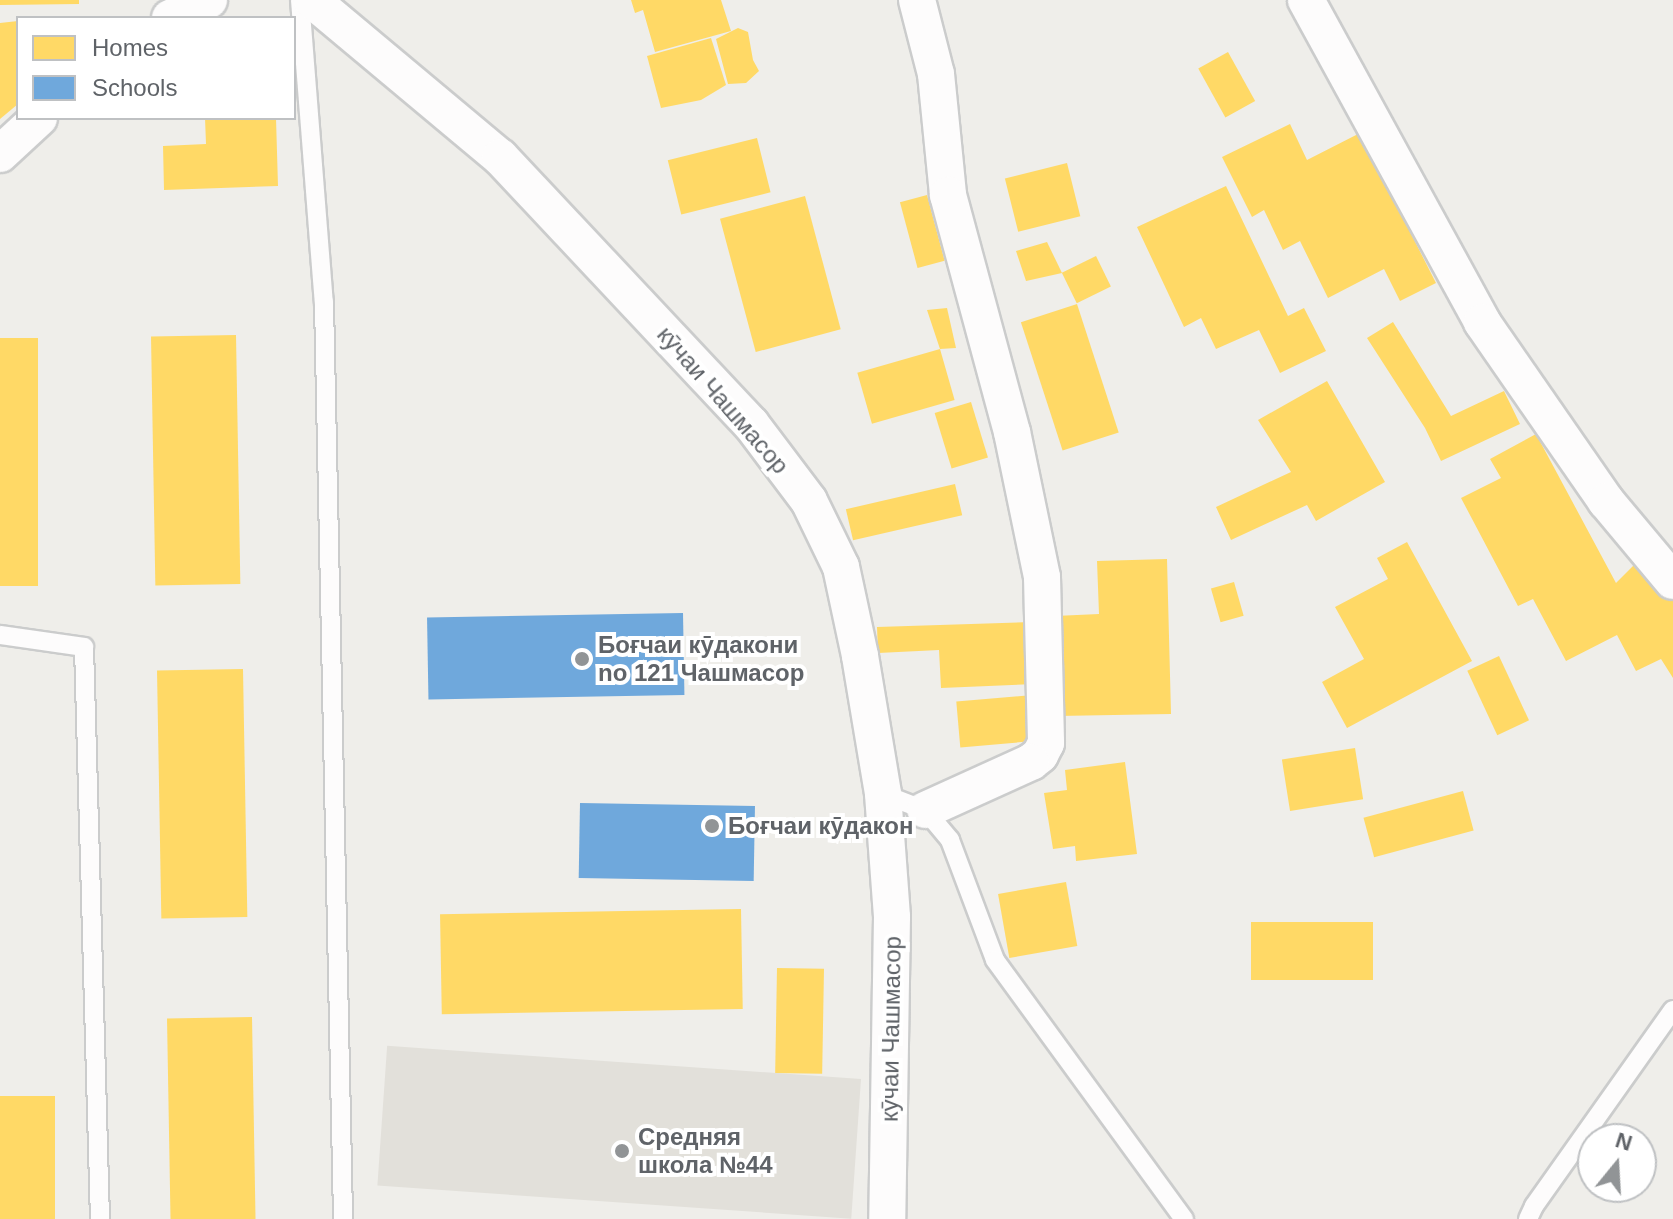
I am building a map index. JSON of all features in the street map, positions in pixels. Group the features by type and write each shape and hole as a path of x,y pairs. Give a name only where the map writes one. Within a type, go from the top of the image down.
{"street":[{"path":"174,16 209,0"},
{"name":"кӯчаи Чашмасор","path":"312,0 500,157 751,424 809,501 841,567 860,656 883,794 892,917 887,1219"},
{"path":"917,0 936,74 948,195 1012,432 1042,577 1046,743 1040,755 1031,762 925,810"},
{"path":"1306,0 1482,322 1606,501 1673,581"},
{"path":"0,154 37,120"}],"lane":[{"path":"300,0 324,302 343,1219"},
{"path":"0,635 84,647 100,1219"},
{"path":"883,794 925,810 950,840 995,960 1184,1219"},
{"path":"1528,1219 1673,1010"}],"shaded area":[{"name":"Средняя школа №44","path":"387,1046 861,1079 851,1219 377,1186"}],"building: Homes":[{"path":"0,0 79,0 79,4 0,5"},
{"path":"631,0 721,0 731,31 655,52 643,10 635,13"},
{"path":"16,21 16,106 0,119 0,23"},
{"path":"738,28 748,32 753,60 759,71 746,83 728,84 716,39"},
{"path":"711,38 726,85 701,100 661,108 647,56"},
{"path":"1228,52 1255,101 1225,117 1198,68"},
{"path":"205,120 276,120 278,186 164,190 163,146 206,144"},
{"path":"1290,124 1307,160 1360,133 1436,283 1400,301 1384,269 1328,298 1300,241 1283,250 1264,210 1252,217 1222,157"},
{"path":"757,138 771,192 681,215 668,160"},
{"path":"1067,163 1080,216 1018,232 1005,178"},
{"path":"1226,186 1288,316 1304,308 1326,351 1280,373 1259,330 1216,349 1201,318 1184,327 1137,227"},
{"path":"927,195 945,261 918,268 900,202"},
{"path":"805,196 841,329 756,352 720,219"},
{"path":"1047,242 1062,273 1026,281 1016,251"},
{"path":"1096,256 1111,287 1077,303 1062,273"},
{"path":"1077,304 1119,432 1063,451 1021,322"},
{"path":"947,308 956,348 940,349 927,310"},
{"path":"1393,322 1451,416 1504,391 1520,424 1441,461 1425,428 1367,338"},
{"path":"236,335 240,584 155,585 151,336"},
{"path":"0,338 38,338 38,586 0,586"},
{"path":"940,349 955,400 872,424 857,373"},
{"path":"1327,381 1385,482 1316,521 1307,505 1231,540 1216,507 1291,472 1258,420"},
{"path":"971,402 988,457 952,469 935,413"},
{"path":"1536,434 1616,583 1645,554 1673,600 1673,678 1661,659 1636,671 1617,635 1566,661 1533,599 1518,606 1461,498 1501,478 1490,459"},
{"path":"955,484 962,515 853,540 846,509"},
{"path":"1407,542 1472,661 1347,728 1322,682 1364,659 1335,607 1388,579 1377,558"},
{"path":"1167,559 1171,714 1057,716 1055,616 1099,614 1097,561"},
{"path":"1234,582 1244,616 1221,622 1211,589"},
{"path":"1032,622 1035,684 941,688 939,650 878,653 877,627"},
{"path":"1499,656 1529,720 1497,735 1467,671"},
{"path":"243,669 247,917 161,918 157,671"},
{"path":"1032,695 1036,741 960,747 956,702"},
{"path":"1355,748 1363,799 1290,811 1282,760"},
{"path":"1125,762 1137,854 1076,861 1075,846 1053,849 1044,793 1067,790 1065,770"},
{"path":"1463,791 1474,831 1374,857 1364,818"},
{"path":"1066,882 1077,946 1009,958 998,894"},
{"path":"741,909 743,1009 442,1014 440,914"},
{"path":"1251,922 1373,922 1373,980 1251,980"},
{"path":"777,968 824,969 822,1074 775,1073"},
{"path":"252,1017 256,1219 171,1219 167,1018"},
{"path":"0,1096 55,1096 55,1219 0,1219"}],"building: Schools":[{"path":"683,613 684,695 428,699 427,617"},
{"path":"580,803 755,806 754,881 579,878"}],"place":[{"name":"Боғчаи кӯдакони no 121 Чашмасор","path":"582,659"},
{"name":"Боғчаи кӯдакон","path":"712,826"},
{"name":"Средняя школа №44","path":"622,1151"}]}
